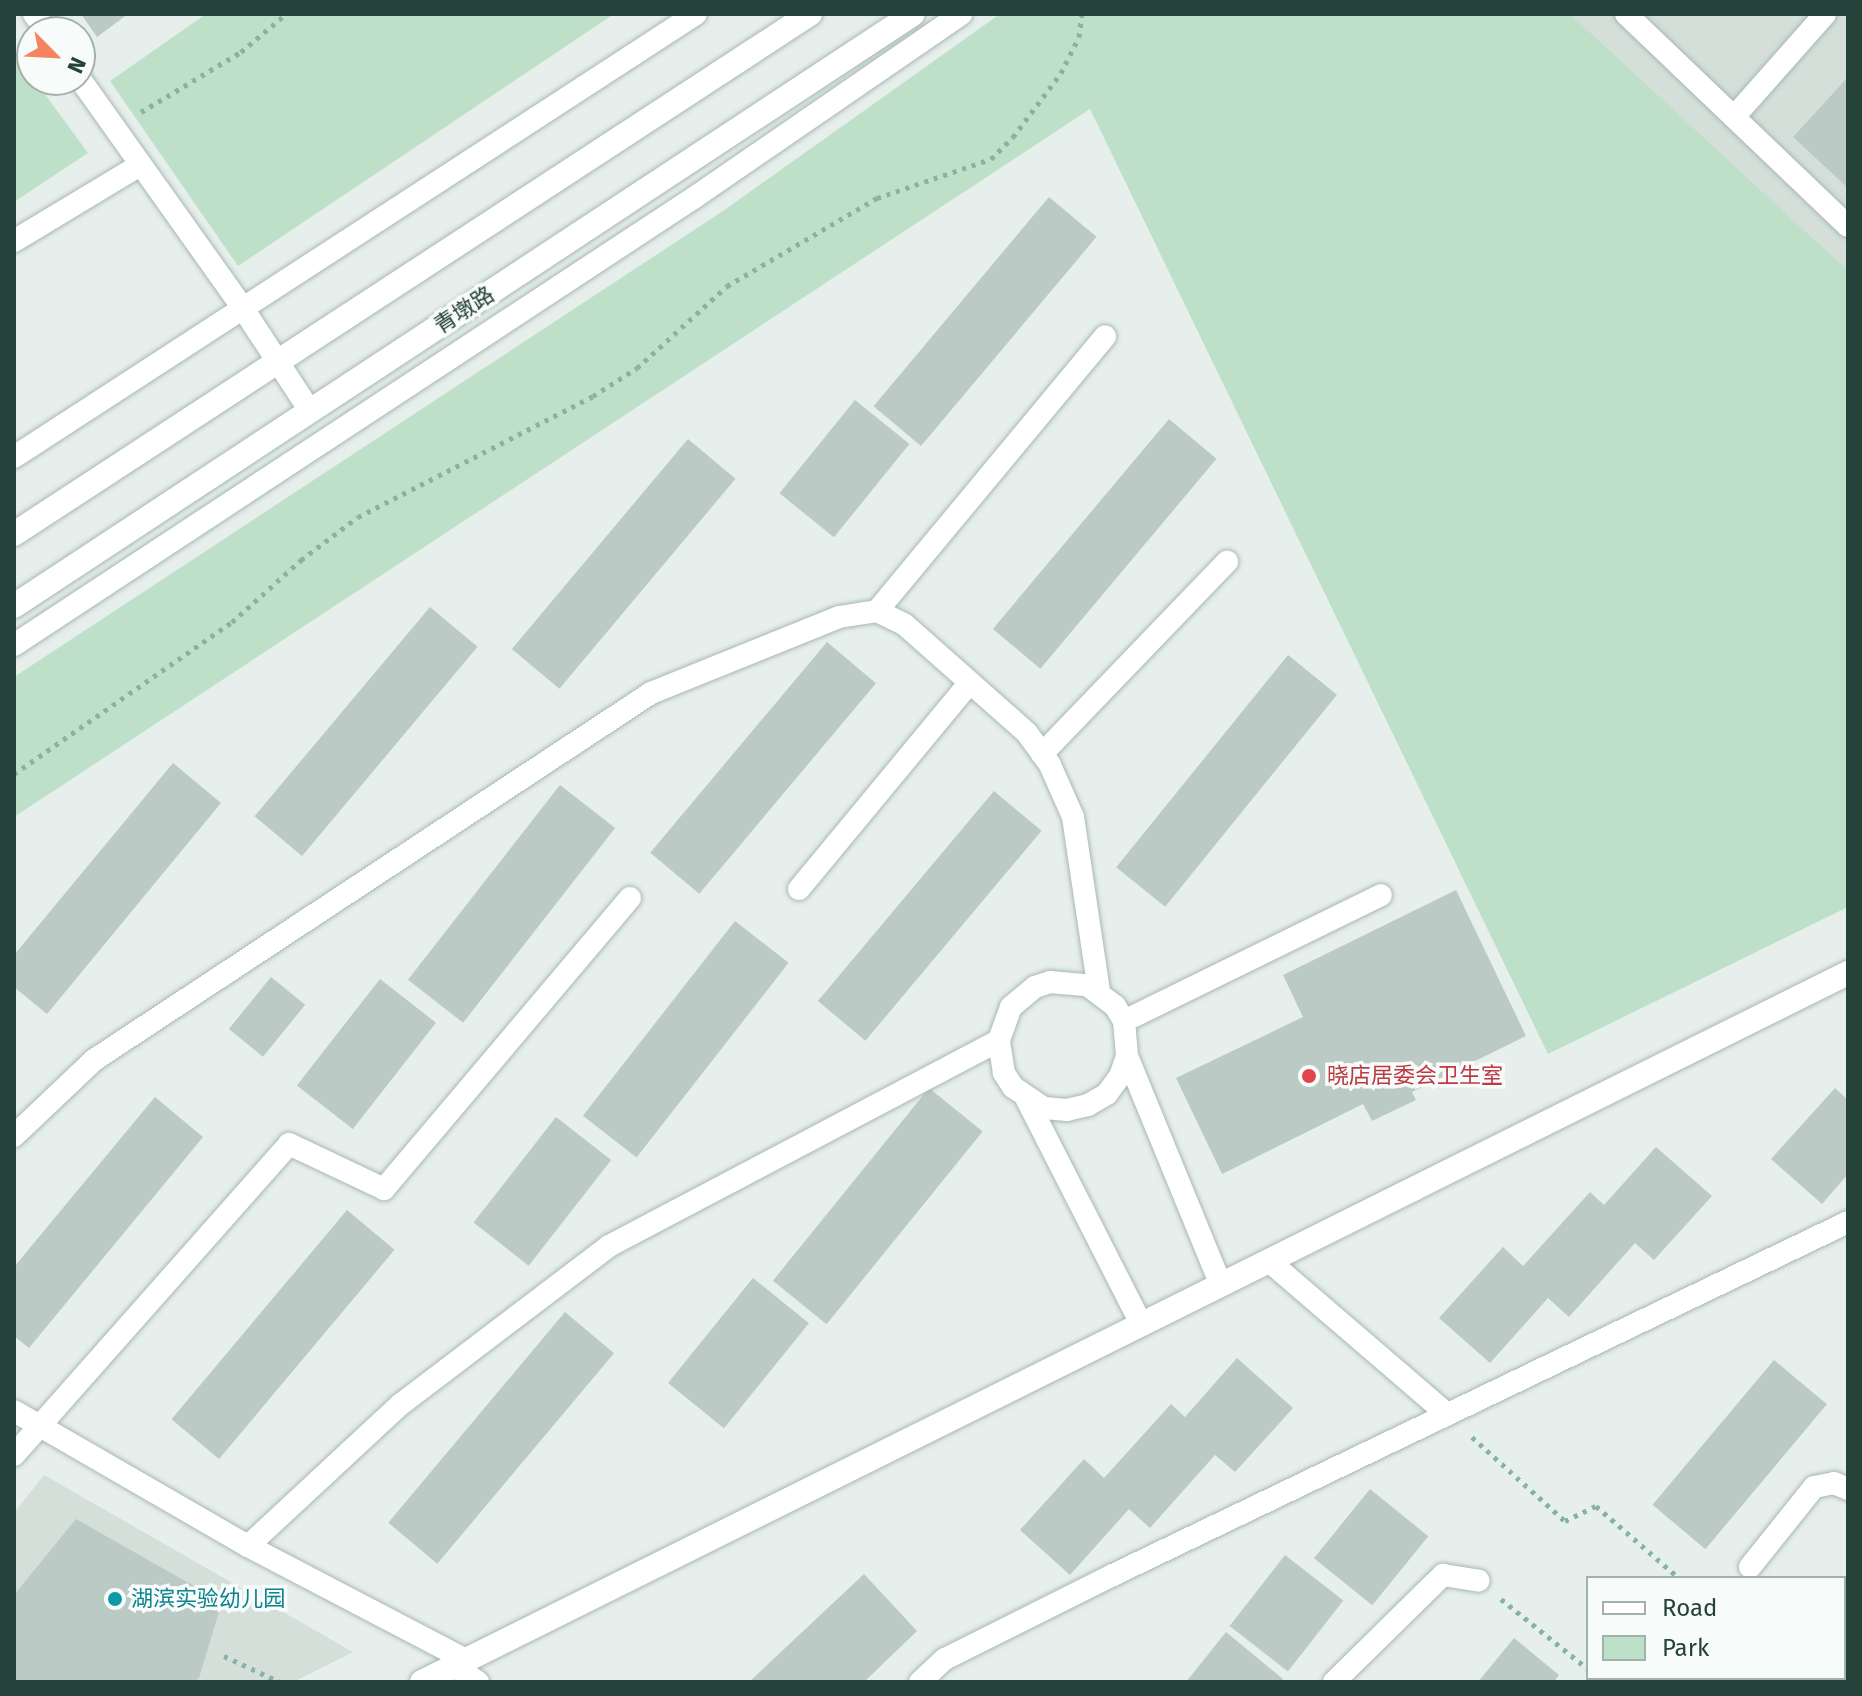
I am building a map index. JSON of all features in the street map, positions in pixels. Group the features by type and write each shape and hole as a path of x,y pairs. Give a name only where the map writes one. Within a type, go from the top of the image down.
{"main road":[{"path":"14,534 810,14"},
{"name":"青墩路","path":"14,606 913,14"},
{"path":"422,1682 1848,973"}],"lane":[{"path":"14,457 696,14"},
{"path":"14,645 695,197 961,14"},
{"path":"1626,14 1848,226"},
{"path":"1734,117 1825,14"},
{"path":"92,96 242,307 310,411"},
{"path":"14,241 140,165"},
{"path":"877,611 1105,336"},
{"path":"1042,754 1227,562"},
{"path":"14,1136 94,1060 651,693 839,617 877,611 904,624 1027,733 1042,754 1073,817 1099,991"},
{"path":"799,889 970,682"},
{"path":"1124,1021 1381,895"},
{"path":"14,1455 289,1144 384,1189 630,898"},
{"path":"1141,1324 1026,1098 1004,1073 999,1040 1011,1007 1035,987 1063,981 1099,991 1115,1006 1124,1021 1127,1056 1221,1285"},
{"path":"248,1546 401,1404 539,1296 609,1246 999,1040"},
{"path":"1026,1098 1044,1108 1067,1110 1088,1105 1107,1094 1120,1076 1127,1056"},
{"path":"920,1682 945,1659 1848,1222"},
{"path":"1269,1261 1447,1414"},
{"path":"14,1411 248,1546 460,1663 478,1682"},
{"path":"1750,1567 1814,1487 1834,1483 1848,1489"},
{"path":"1334,1682 1443,1575 1479,1581"}],"path":[{"path":"114,128 241,52 286,14"},
{"path":"14,774 232,622 301,560 358,517 593,396 637,368 727,286 877,198 991,159 1013,137 1061,73 1079,37 1082,14"},
{"path":"1447,1414 1565,1521 1596,1506 1677,1576"},
{"path":"1479,1581 1586,1667"},
{"path":"224,1656 280,1682"}],"shaded area":[{"path":"1452,14 1848,14 1848,407"},
{"path":"44,1475 353,1652 293,1682 14,1682 14,1513"}],"green space":[{"path":"206,14 614,14 238,266 110,81"},
{"path":"1000,14 1570,14 1848,271 1848,907 1548,1054 1090,109 14,817 14,677 723,211"},
{"path":"14,52 16,96 46,96 88,153 14,202"}],"building":[{"path":"81,14 128,14 97,37 96,16"},
{"path":"1848,77 1848,188 1793,137"},
{"path":"1049,197 1096,237 921,446 874,406"},
{"path":"855,400 909,444 834,537 779,493"},
{"path":"1169,419 1216,459 1040,669 993,629"},
{"path":"688,439 735,479 559,689 512,649"},
{"path":"430,607 477,647 302,856 255,816"},
{"path":"827,642 876,683 699,894 650,853"},
{"path":"1288,655 1337,695 1165,907 1116,867"},
{"path":"173,763 221,803 47,1014 14,987 14,955"},
{"path":"560,785 615,828 463,1023 408,980"},
{"path":"994,791 1041,831 865,1041 818,1001"},
{"path":"1456,890 1526,1036 1412,1092 1416,1100 1372,1121 1363,1104 1222,1174 1176,1078 1303,1017 1283,975"},
{"path":"735,921 789,963 637,1158 583,1116"},
{"path":"271,977 305,1005 263,1057 229,1029"},
{"path":"380,979 436,1023 353,1129 297,1085"},
{"path":"929,1088 983,1131 827,1324 773,1281"},
{"path":"1835,1088 1848,1100 1848,1174 1822,1204 1771,1159"},
{"path":"155,1097 203,1137 29,1348 14,1336 14,1267"},
{"path":"556,1117 611,1160 529,1266 474,1223"},
{"path":"1656,1147 1712,1196 1654,1260 1635,1243 1569,1317 1548,1298 1490,1363 1439,1318 1503,1247 1523,1266 1590,1192 1604,1205"},
{"path":"347,1210 394,1250 219,1459 172,1419"},
{"path":"753,1278 809,1323 724,1428 668,1383"},
{"path":"565,1312 614,1353 437,1564 388,1523"},
{"path":"1237,1358 1293,1408 1235,1472 1215,1455 1150,1528 1129,1509 1070,1575 1020,1530 1084,1459 1104,1478 1171,1404 1185,1417"},
{"path":"1774,1360 1827,1404 1705,1549 1653,1505"},
{"path":"1370,1489 1428,1536 1372,1605 1314,1558"},
{"name":"湖滨实验幼儿园","path":"76,1519 222,1602 199,1678 193,1682 14,1682 14,1595"},
{"path":"1285,1555 1343,1601 1288,1671 1230,1626"},
{"path":"864,1574 917,1631 864,1682 749,1682"},
{"path":"1226,1632 1283,1679 1281,1682 1186,1682"},
{"path":"1514,1638 1559,1675 1554,1682 1478,1682"}],"place":[{"name":"晓店居委会卫生室","path":"1309,1076"},
{"name":"湖滨实验幼儿园","path":"115,1599"}]}
